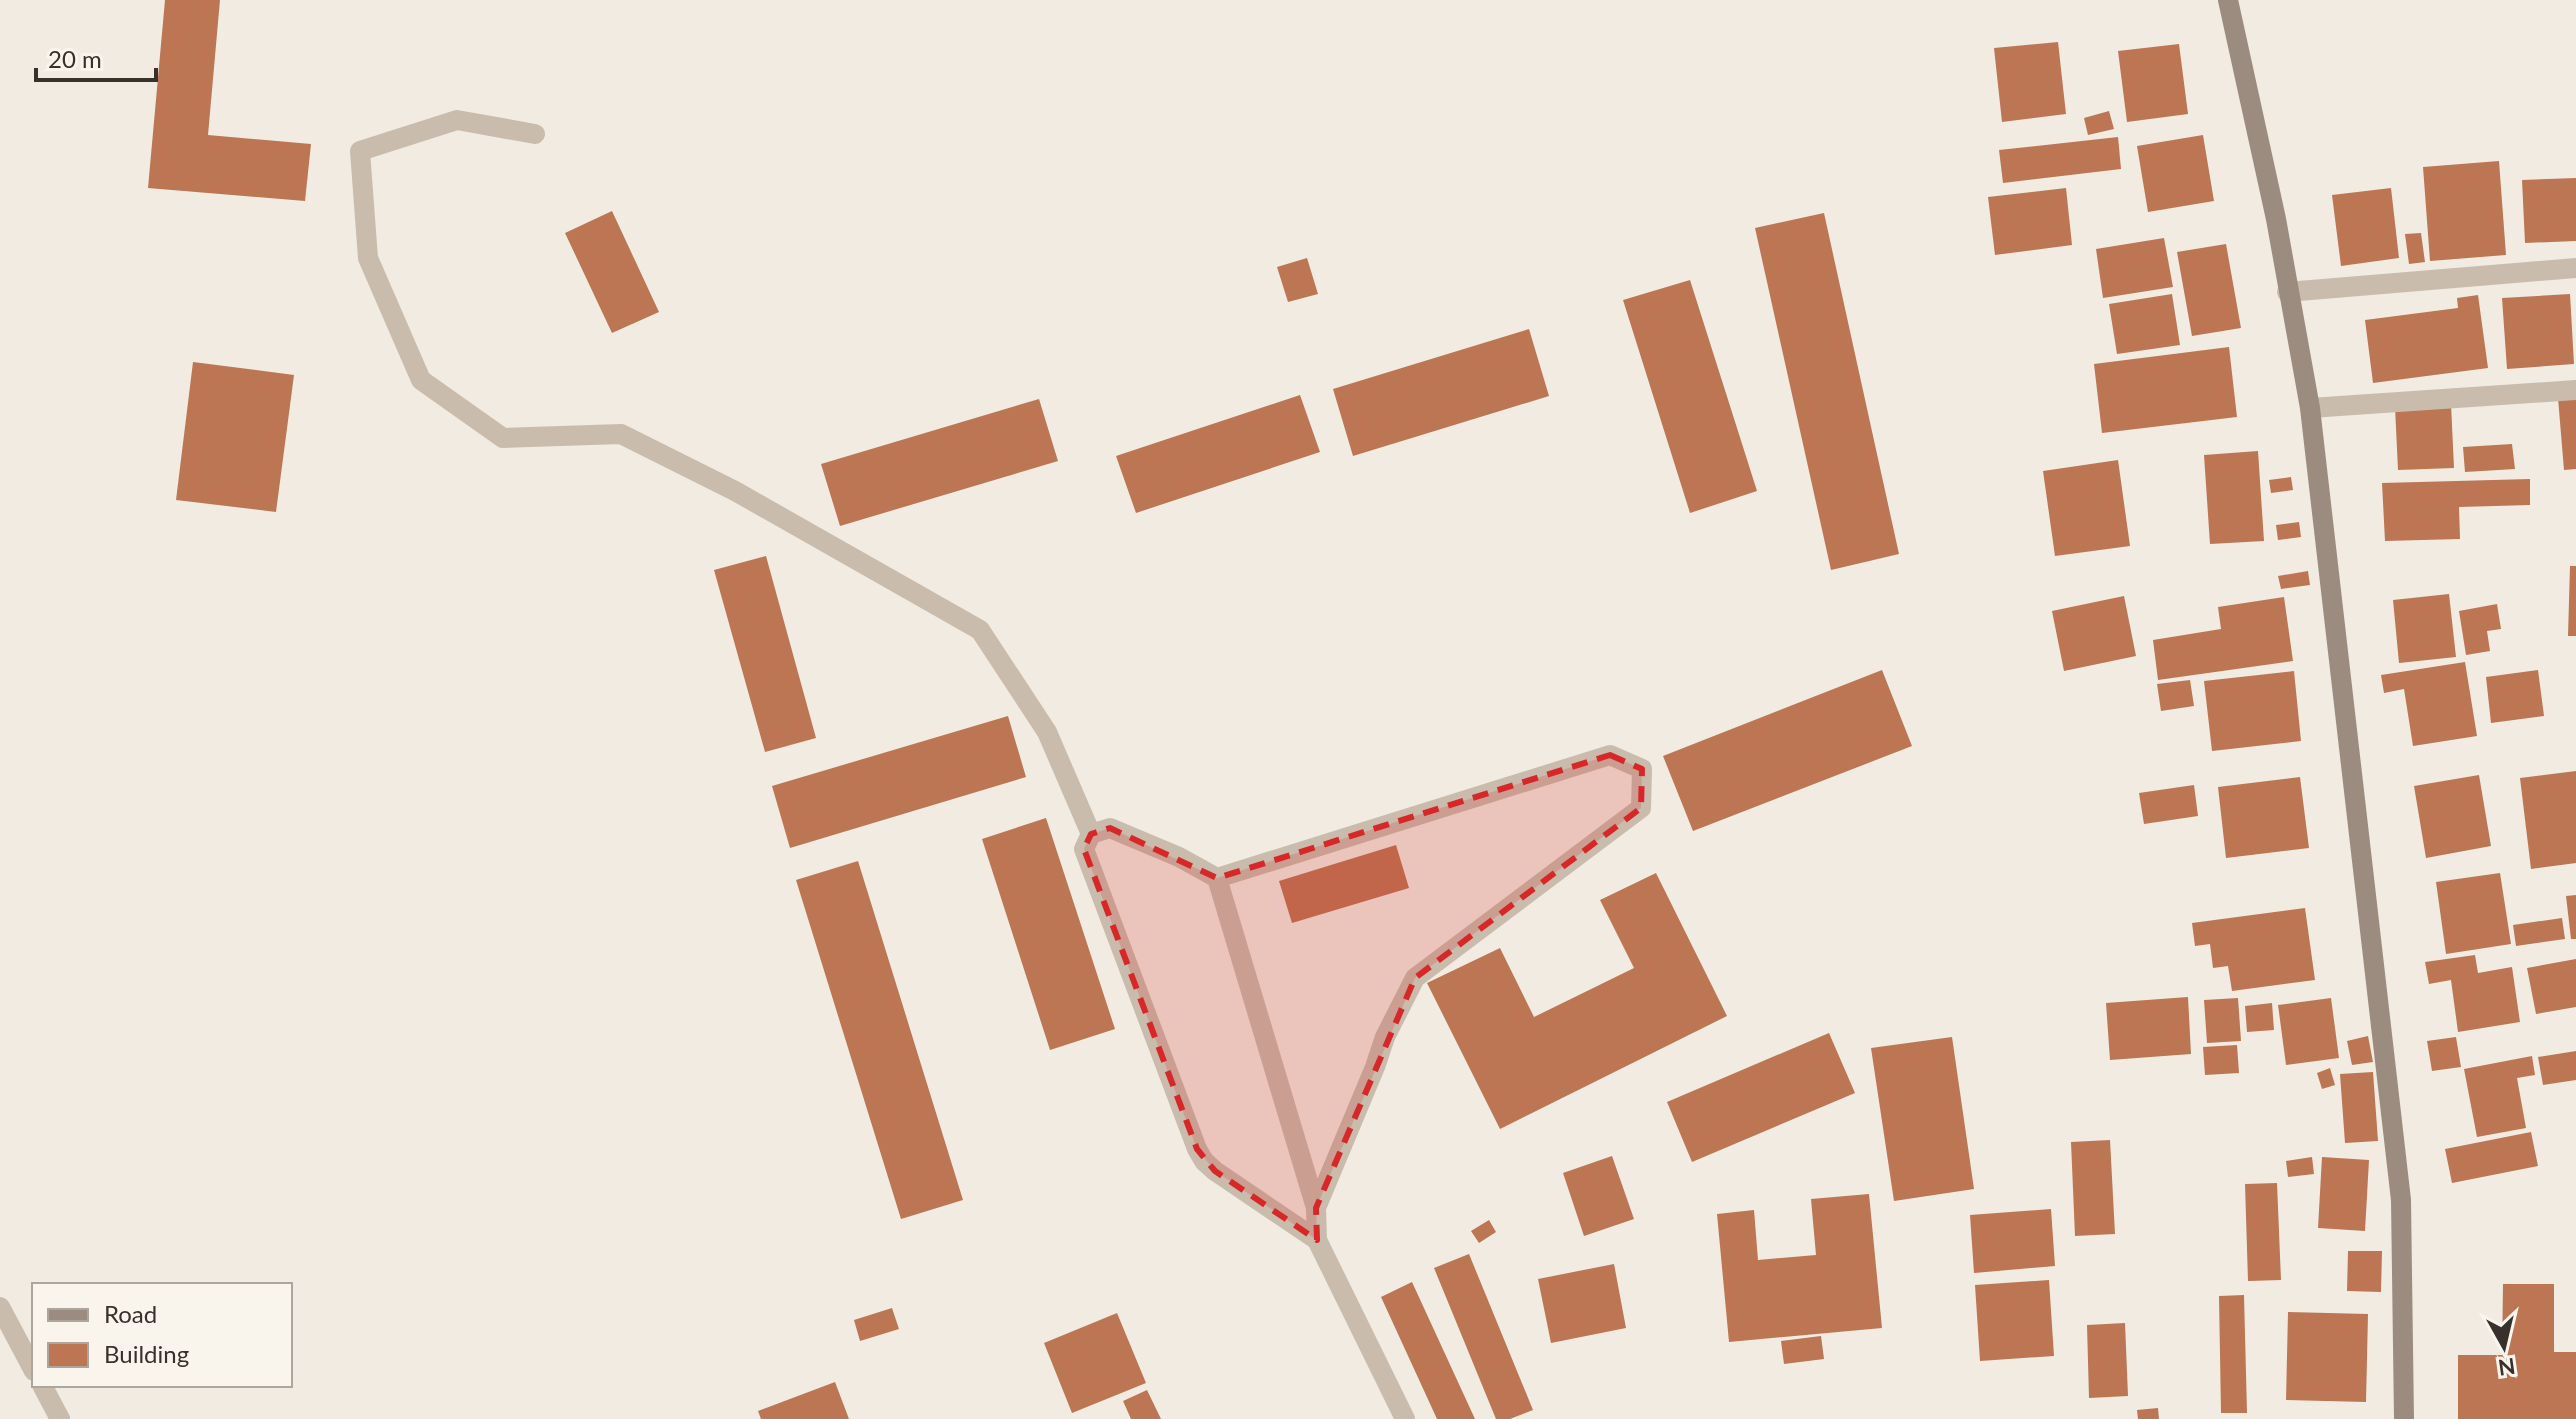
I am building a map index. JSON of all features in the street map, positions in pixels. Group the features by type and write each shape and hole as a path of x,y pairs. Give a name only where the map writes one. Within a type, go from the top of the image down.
{"street":[{"path":"2228,0 2276,219 2310,408 2401,1200 2404,1419"},
{"path":"535,134 457,120 360,151 368,258 421,380 503,438 621,434 735,491 980,630 1047,732 1091,834"},
{"path":"2287,292 2576,268"},
{"path":"2310,408 2576,390"},
{"path":"1217,878 1610,755 1642,769 1641,808 1415,978 1385,1037 1316,1208"},
{"path":"1317,1240 1215,1171 1197,1149 1084,849 1091,834 1110,828 1179,857 1217,878 1316,1208 1317,1240 1405,1419"},
{"path":"0,1307 32,1367"},
{"path":"43,1387 60,1419"}],"highlighted area":[{"path":"1610,755 1642,769 1641,808 1415,978 1316,1208 1317,1240 1215,1171 1197,1149 1084,849 1091,834 1110,828 1217,878"}],"building":[{"path":"165,0 220,0 208,135 311,144 305,201 148,188"},
{"path":"2058,42 2066,114 2002,122 1994,48"},
{"path":"2179,44 2188,114 2127,122 2118,51"},
{"path":"2109,111 2114,129 2088,135 2084,118"},
{"path":"2203,135 2214,201 2148,212 2137,146"},
{"path":"2118,137 2121,169 2003,183 1999,150"},
{"path":"2499,161 2506,255 2430,261 2423,167"},
{"path":"2576,178 2576,241 2525,243 2522,180"},
{"path":"2066,188 2072,245 1995,255 1988,197"},
{"path":"2391,188 2399,258 2341,266 2332,195"},
{"path":"612,211 659,312 612,333 565,233"},
{"path":"1824,213 1899,554 1831,570 1755,228"},
{"path":"2421,233 2425,262 2409,264 2405,234"},
{"path":"2164,238 2173,287 2103,298 2096,249"},
{"path":"2226,244 2241,328 2192,336 2177,252"},
{"path":"1307,258 1318,294 1288,302 1277,267"},
{"path":"1690,280 1757,491 1690,513 1623,300"},
{"path":"2172,294 2180,345 2117,354 2109,304"},
{"path":"2570,294 2574,364 2507,369 2502,298"},
{"path":"2478,295 2488,368 2373,383 2365,320 2458,308 2457,298"},
{"path":"1529,329 1549,396 1353,456 1333,389"},
{"path":"2229,347 2237,417 2102,433 2094,364"},
{"path":"193,362 294,375 276,512 176,500"},
{"path":"1300,395 1320,452 1136,513 1116,456"},
{"path":"2576,396 2576,469 2564,470 2558,398"},
{"path":"1039,399 1058,461 840,526 821,464"},
{"path":"2451,404 2454,468 2398,470 2395,407"},
{"path":"2512,444 2515,469 2465,472 2463,447"},
{"path":"2258,451 2264,541 2210,544 2204,455"},
{"path":"2118,460 2130,546 2055,556 2043,471"},
{"path":"2291,477 2293,490 2271,493 2269,480"},
{"path":"2530,479 2530,505 2459,507 2460,539 2385,541 2382,483"},
{"path":"2299,522 2301,537 2278,540 2276,525"},
{"path":"766,556 816,738 765,752 714,570"},
{"path":"2570,566 2576,566 2576,636 2568,636"},
{"path":"2308,571 2310,585 2281,589 2278,576"},
{"path":"2449,594 2456,657 2399,663 2393,600"},
{"path":"2124,596 2136,656 2064,671 2052,611"},
{"path":"2284,597 2293,661 2158,680 2153,640 2221,629 2218,607"},
{"path":"2497,604 2501,629 2487,631 2490,651 2466,655 2459,611"},
{"path":"2465,662 2477,736 2413,746 2404,689 2384,693 2381,675"},
{"path":"1882,670 1912,746 1693,831 1663,756"},
{"path":"2538,670 2544,716 2491,723 2486,677"},
{"path":"2294,671 2301,741 2212,751 2204,681"},
{"path":"2190,680 2194,706 2161,711 2157,684"},
{"path":"1008,716 1026,777 790,848 772,786"},
{"path":"2576,771 2576,863 2531,869 2520,778"},
{"path":"2479,775 2491,846 2426,858 2414,786"},
{"path":"2300,777 2309,848 2226,858 2218,787"},
{"path":"2194,785 2198,816 2144,824 2139,793"},
{"path":"1046,818 1115,1029 1050,1050 982,839"},
{"path":"1396,845 1409,888 1292,923 1279,881"},
{"path":"858,861 963,1200 901,1219 796,880"},
{"path":"1656,873 1727,1016 1500,1129 1427,983 1500,948 1534,1017 1634,968 1600,900"},
{"path":"2500,873 2511,944 2446,954 2436,882"},
{"path":"2576,895 2576,939 2571,939 2566,896"},
{"path":"2305,908 2315,980 2232,991 2228,966 2213,968 2210,944 2195,946 2192,923"},
{"path":"2562,918 2565,939 2516,946 2513,925"},
{"path":"2475,955 2478,973 2512,967 2520,1022 2458,1032 2451,980 2429,984 2425,962"},
{"path":"2576,959 2576,1007 2536,1014 2527,968"},
{"path":"2188,997 2191,1054 2110,1060 2106,1003"},
{"path":"2238,998 2241,1041 2207,1043 2204,1000"},
{"path":"2331,998 2339,1058 2286,1065 2278,1005"},
{"path":"2272,1003 2274,1030 2247,1032 2245,1006"},
{"path":"1829,1033 1855,1093 1692,1162 1667,1102"},
{"path":"2368,1036 2373,1062 2352,1065 2347,1041"},
{"path":"1952,1037 1974,1189 1894,1201 1871,1048"},
{"path":"2456,1037 2461,1067 2432,1071 2427,1041"},
{"path":"2237,1045 2239,1073 2205,1075 2203,1047"},
{"path":"2576,1051 2576,1080 2543,1085 2538,1057"},
{"path":"2532,1056 2535,1075 2517,1078 2526,1128 2477,1137 2464,1069"},
{"path":"2330,1068 2335,1085 2322,1089 2317,1073"},
{"path":"2373,1072 2378,1141 2345,1143 2340,1074"},
{"path":"2531,1132 2538,1166 2452,1183 2445,1149"},
{"path":"2110,1140 2115,1234 2075,1236 2071,1142"},
{"path":"1612,1156 1634,1219 1584,1236 1563,1173"},
{"path":"2312,1157 2314,1174 2288,1177 2286,1161"},
{"path":"2322,1157 2369,1160 2365,1231 2318,1228"},
{"path":"2277,1183 2281,1280 2248,1281 2245,1184"},
{"path":"1869,1194 1882,1328 1729,1342 1717,1214 1754,1210 1758,1260 1816,1255 1811,1199"},
{"path":"2051,1209 2055,1266 1974,1273 1970,1215"},
{"path":"1489,1220 1496,1232 1479,1243 1471,1231"},
{"path":"2348,1251 2382,1251 2381,1292 2347,1291"},
{"path":"1469,1254 1533,1410 1510,1419 1496,1419 1434,1268"},
{"path":"1614,1264 1626,1328 1551,1343 1538,1279"},
{"path":"2049,1280 2054,1356 1980,1361 1975,1285"},
{"path":"1412,1282 1475,1419 1437,1419 1381,1297"},
{"path":"2503,1284 2554,1284 2554,1352 2576,1352 2576,1419 2458,1419 2458,1355 2502,1355"},
{"path":"2244,1295 2247,1413 2221,1413 2219,1296"},
{"path":"892,1308 899,1329 860,1341 854,1320"},
{"path":"2288,1312 2368,1314 2366,1402 2286,1400"},
{"path":"1117,1313 1146,1383 1072,1413 1044,1343"},
{"path":"2125,1323 2128,1396 2089,1398 2087,1325"},
{"path":"1821,1336 1824,1359 1784,1364 1781,1341"},
{"path":"835,1382 849,1419 761,1419 758,1411"},
{"path":"1147,1390 1161,1419 1131,1419 1123,1401"},
{"path":"2158,1408 2159,1419 2138,1419 2137,1410"}]}
